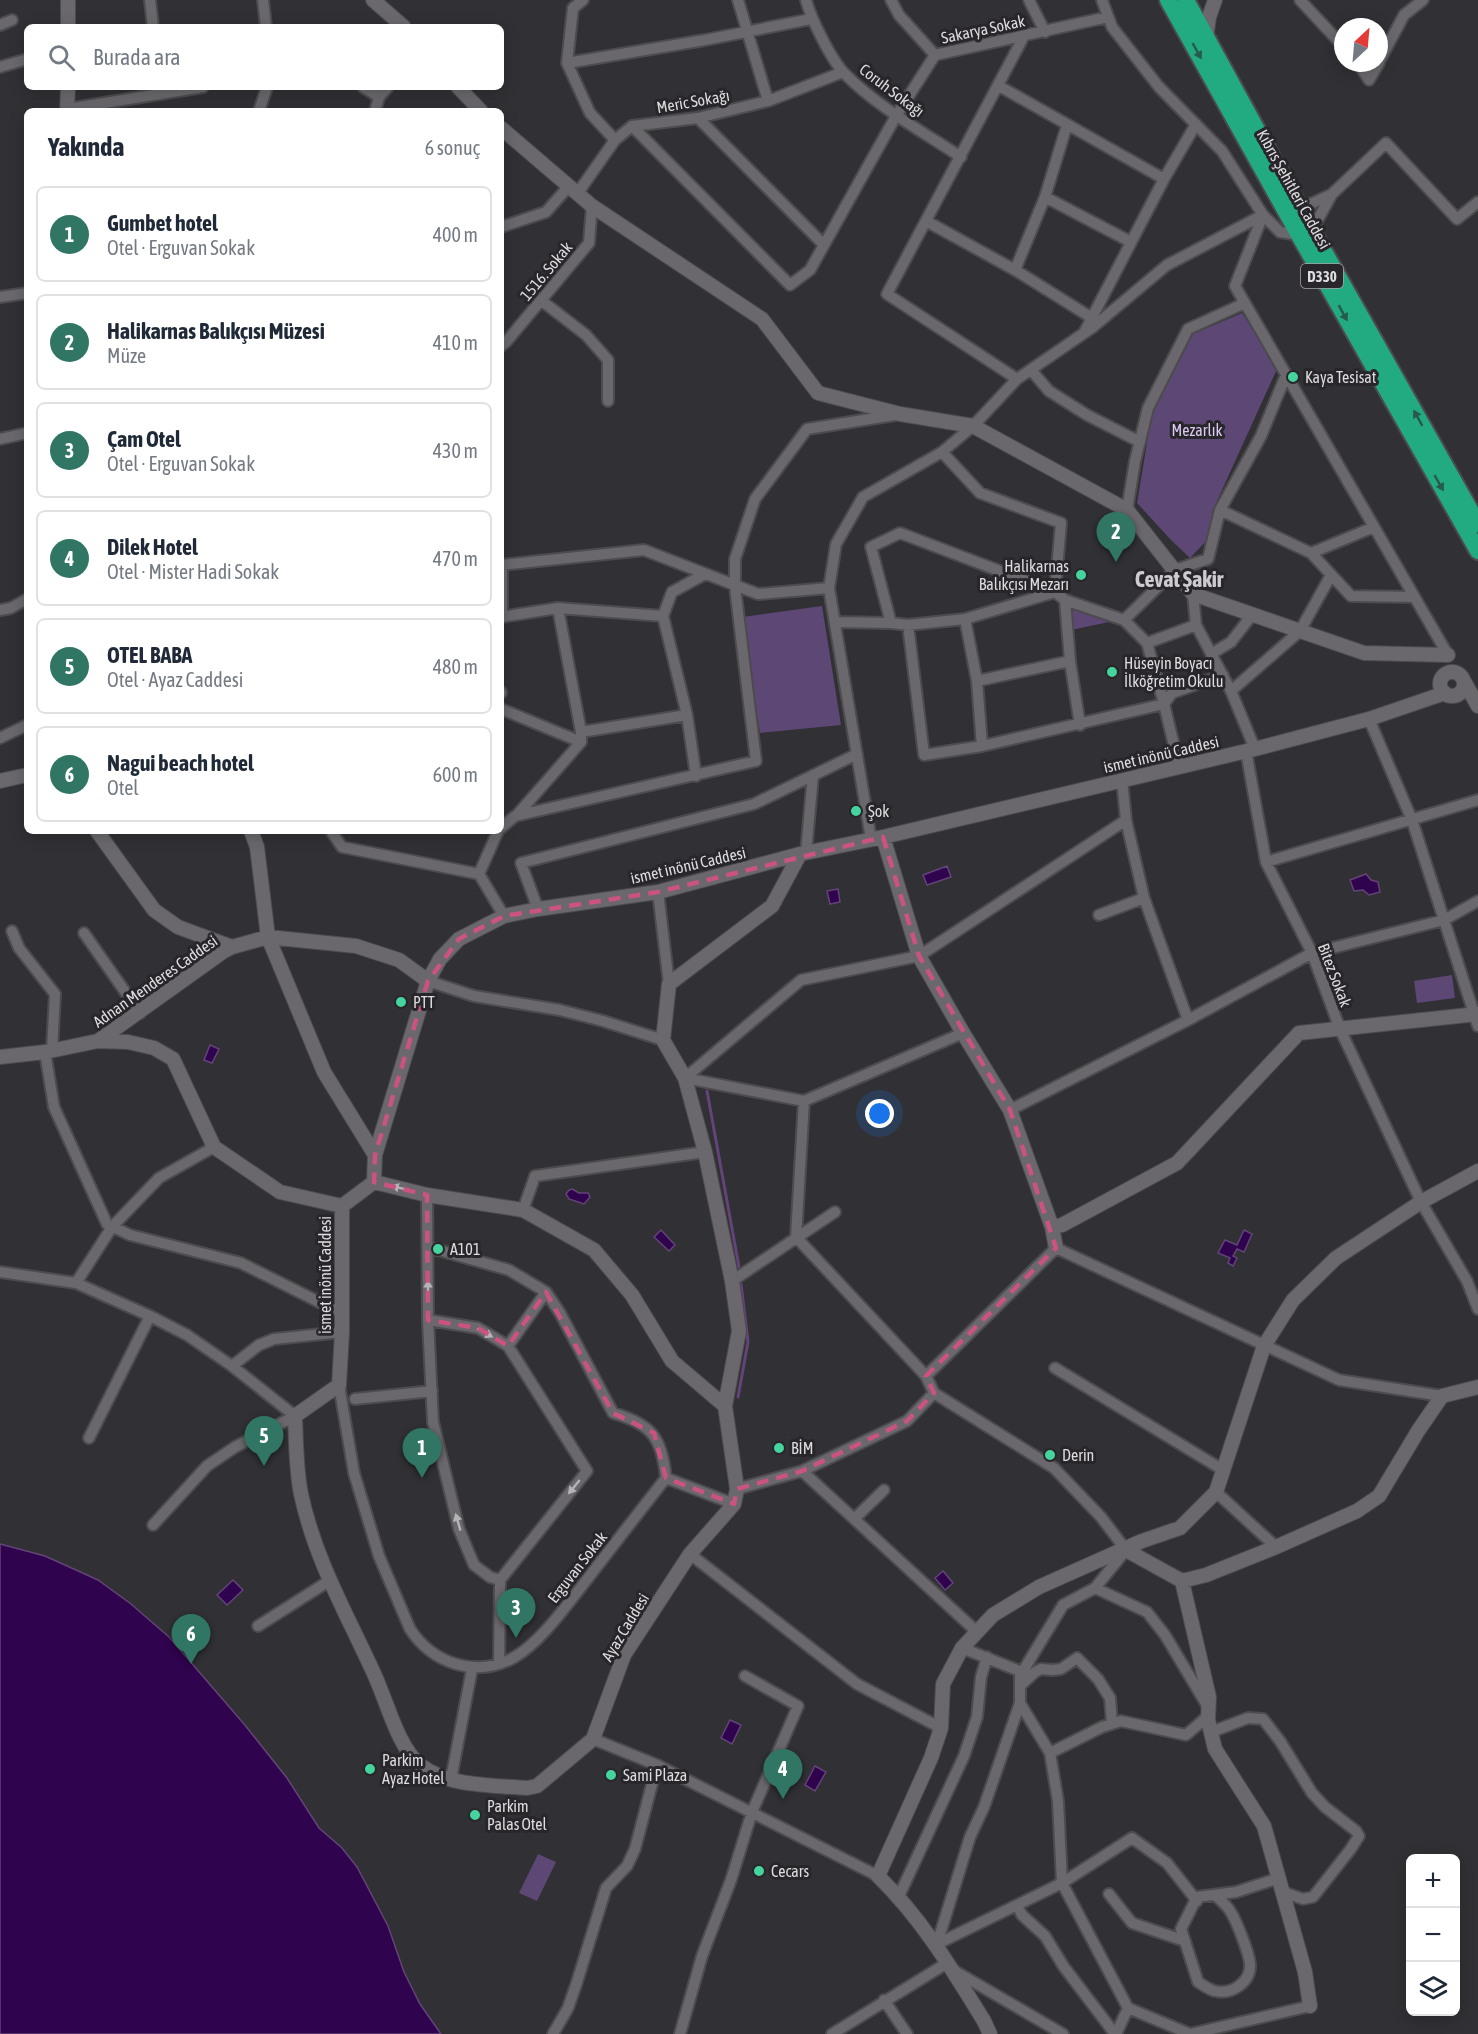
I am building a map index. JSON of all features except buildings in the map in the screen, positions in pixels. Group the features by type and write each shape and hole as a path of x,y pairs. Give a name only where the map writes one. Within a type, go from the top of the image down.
{"highway":[{"name":"Kıbrıs Şehitleri Caddesi","path":"1168,0 1478,524"},
{"name":"Kıbrıs Şehitleri Caddesi","path":"1186,0 1300,209 1305,233 1478,551"}],"street":[{"path":"68,0 68,24"},
{"path":"150,0 153,24"},
{"path":"263,0 266,24"},
{"path":"373,0 401,24"},
{"path":"583,0 573,8 567,63 590,113 615,140"},
{"path":"738,0 768,101"},
{"name":"Coruh Sokağı","path":"806,0 811,19 843,72 896,116 961,157"},
{"path":"891,0 899,15 935,55"},
{"path":"1029,0 1045,32"},
{"path":"1102,0 1112,27 1159,87 1222,151 1263,215 1280,232 1305,233 1332,194 1386,143 1457,219 1478,202"},
{"path":"1206,38 1209,17 1215,0"},
{"path":"1300,0 1334,36"},
{"path":"1388,46 1404,15 1423,0"},
{"name":"Sakarya Sokak","path":"632,126 790,285 810,270 896,116 935,55 1108,17"},
{"path":"567,63 811,19"},
{"path":"0,25 12,20"},
{"path":"1017,380 887,294 1024,36"},
{"path":"0,67 24,60"},
{"name":"Meric Sokağı","path":"632,126 698,118 768,101 843,72"},
{"path":"1364,72 1369,80 1374,72"},
{"path":"999,86 1164,179"},
{"path":"67,108 68,90"},
{"path":"260,108 266,90"},
{"path":"368,90 378,96"},
{"path":"376,108 378,96 385,90"},
{"path":"461,90 479,108"},
{"path":"77,108 160,91"},
{"path":"698,118 823,244"},
{"path":"1084,333 1164,179 1196,124"},
{"path":"1015,270 1045,197 1067,125"},
{"path":"504,226 546,212 573,190 615,140 632,126"},
{"path":"504,131 592,206 762,319 818,393 900,414 973,426 1127,510 1193,594 1196,625 1147,643"},
{"path":"1300,209 1332,194"},
{"path":"1045,197 1131,242"},
{"name":"1516. Sokak","path":"504,344 589,243 592,206"},
{"path":"1263,215 1235,286 1448,655 1467,690 1452,696 1442,685 1448,655"},
{"path":"1056,1248 1052,1227 1010,1110 919,956 877,838 857,754 829,588 836,544 863,497 942,452 973,426 1017,380 1084,333 1167,265 1263,215"},
{"path":"926,221 1015,270 1092,318"},
{"path":"0,297 24,293"},
{"path":"542,301 586,335 608,360 608,401"},
{"path":"1127,510 1148,408 1188,330 1245,303"},
{"path":"608,360 618,353"},
{"path":"1030,370 1049,392 1087,415 1140,442"},
{"path":"1124,620 1175,570 1208,559 1220,510 1261,436 1286,375"},
{"path":"515,816 696,776 756,760 735,587 735,560 755,499 807,429 900,414"},
{"path":"0,439 24,435"},
{"path":"942,452 980,493 1061,523 1055,591"},
{"path":"1220,510 1311,553 1351,596 1414,597"},
{"path":"1311,553 1374,527"},
{"path":"891,622 871,548 900,533 1055,591 1065,600 1124,620 1147,643 1179,766"},
{"path":"504,565 644,550 758,594 829,588"},
{"path":"696,776 687,716 663,616 672,592 705,574"},
{"path":"1231,691 1300,631 1331,574"},
{"path":"835,622 891,622 908,625 965,619 1055,591"},
{"path":"1193,594 1364,653 1448,655"},
{"path":"1065,600 1080,725"},
{"path":"0,610 24,601"},
{"path":"504,617 558,608 663,616"},
{"path":"504,826 581,737 558,608"},
{"path":"1212,654 1231,642 1252,615"},
{"path":"965,619 977,681 982,746"},
{"path":"908,625 924,755 982,746 1164,704 1172,693 1223,675"},
{"name":"Bitez Sokak","path":"1196,625 1231,691 1251,750 1266,862 1312,953 1340,1029 1421,1202 1467,1281 1478,1309"},
{"path":"977,681 1071,661"},
{"name":"ismet inönü Caddesi","path":"339,1385 342,1332 342,1206 374,1182 375,1155 428,981 440,959 459,939 504,916 658,892 803,854 1251,750 1369,719 1426,699 1442,685 1447,673 1467,690"},
{"path":"504,710 581,737 687,716"},
{"path":"1052,1227 1062,1225 1177,1163 1299,1033 1476,1019 1412,820 1369,719"},
{"path":"0,738 24,726"},
{"path":"538,909 521,864 754,804 857,754"},
{"path":"669,984 772,906 803,854 813,775"},
{"path":"0,781 24,776"},
{"path":"1122,780 1126,820 1144,898 1188,1020"},
{"path":"1266,862 1478,800"},
{"path":"686,1078 801,980 919,956 1126,820"},
{"path":"99,834 154,910 178,927 232,947"},
{"path":"252,834 257,847 268,937 324,1072 375,1155"},
{"path":"333,834 342,847 479,873 504,916"},
{"path":"479,873 498,834"},
{"path":"428,1247 509,1270 546,1292 560,1313 613,1413 632,1418 654,1433 664,1455 666,1478 734,1504 737,1489 725,1406 739,1331 732,1281 705,1152 686,1078 663,1040 669,984 658,892"},
{"path":"1099,915 1144,898"},
{"path":"1010,1110 1188,1020 1312,953 1444,920 1478,901"},
{"path":"12,931 19,948 55,994 49,1051 54,1107 107,1224 130,1235 241,1263 341,1313"},
{"path":"84,933 140,1013"},
{"name":"Adnan Menderes Caddesi","path":"0,1057 49,1051 98,1041 232,947 268,937 356,946 399,960 428,981"},
{"path":"428,981 474,996 560,1010 663,1040"},
{"path":"686,1078 804,1101 963,1033"},
{"path":"98,1041 128,1042 154,1048 173,1059 214,1147 280,1192 342,1206"},
{"path":"804,1101 796,1237 926,1376 934,1393 1054,1468 1101,1517 1126,1550 1182,1581 1206,1575 1276,1547 1357,1511 1379,1496 1442,1396"},
{"path":"76,1283 112,1227 159,1178 214,1147"},
{"path":"523,1209 535,1176 705,1152"},
{"path":"878,1876 932,1758 941,1728 943,1684 962,1648 976,1631 993,1615 1040,1587 1142,1541 1180,1528 1216,1492 1264,1346 1293,1300 1336,1258 1421,1202 1478,1171"},
{"path":"374,1182 427,1195 523,1209 594,1250 632,1295 672,1361 725,1406"},
{"path":"427,1195 428,1320 433,1422 459,1529 474,1565 500,1580"},
{"path":"732,1281 834,1212"},
{"path":"1056,1248 1339,1380 1442,1396 1478,1387"},
{"path":"926,1376 1056,1248"},
{"path":"0,1272 76,1283 150,1316 188,1335 232,1366 295,1416"},
{"path":"508,1346 546,1292"},
{"path":"89,1438 150,1316"},
{"path":"428,1320 478,1328 508,1346 587,1471 500,1580 499,1664"},
{"path":"232,1366 259,1345 274,1339 342,1332"},
{"path":"1055,1368 1223,1470"},
{"path":"153,1525 207,1466 235,1448 295,1416 339,1385 354,1473 379,1556 410,1629 416,1638 432,1652 450,1662 472,1669 451,1779"},
{"path":"355,1398 432,1391"},
{"path":"737,1489 802,1471 906,1421 934,1393"},
{"name":"Ayaz Caddesi","path":"295,1416 301,1491 315,1543 329,1581 375,1676 405,1746 418,1763 431,1772 451,1779 526,1788 537,1786 592,1739 624,1655 690,1554 734,1504"},
{"path":"802,1471 976,1631"},
{"name":"Erguvan Sokak","path":"472,1669 499,1664 524,1650 561,1612 666,1478"},
{"path":"854,1519 884,1490"},
{"path":"1216,1492 1276,1547"},
{"path":"937,1944 970,1837 984,1807 1020,1702 1020,1676 1063,1605 1095,1588 1126,1550"},
{"path":"690,1554 857,1684 941,1728"},
{"path":"258,1626 329,1581"},
{"path":"1020,1702 1050,1753 1058,1801 1062,1883 1128,2008 1190,2034 1310,2006 1305,1972 1264,1826 1215,1749 1208,1711 1209,1697 1182,1581"},
{"path":"1095,1588 1147,1612 1164,1635 1208,1711"},
{"path":"962,1648 1022,1672"},
{"path":"899,1896 964,1756 977,1718 981,1677 987,1657"},
{"path":"1020,1686 1041,1669 1061,1669 1077,1658 1098,1679 1110,1698 1112,1724"},
{"path":"680,2034 702,1956 731,1880 752,1812 798,1706 745,1676"},
{"path":"1050,1753 1102,1727 1121,1721 1186,1735 1208,1711"},
{"path":"1211,1732 1248,1718 1263,1719 1280,1741 1311,1793 1359,1836 1313,1898 1303,1899 1283,1892"},
{"path":"592,1739 657,1766 878,1876 899,1896 937,1944 990,2034"},
{"path":"554,2034 568,2008 578,1982 606,1888 627,1866 635,1849 657,1766"},
{"path":"937,1944 1062,1883 1132,1838 1167,1863 1197,1901"},
{"path":"1215,1895 1230,1909 1249,1957 1250,1966 1247,1976 1240,1985 1232,1990 1214,1991 1198,1982 1181,1929 1197,1897 1236,1892 1279,1878"},
{"path":"1109,1894 1132,1923 1185,1941"},
{"path":"1017,1905 1022,1915 1045,1936 1064,1967 1115,2034 1128,2008"},
{"path":"832,2034 885,2000 950,1966"},
{"path":"950,1966 1064,2034"},
{"path":"885,2000 907,2034"}],"highlighted area":[{"path":"883,837 919,956 1010,1110 1056,1248 926,1376 934,1393 907,1421 802,1471 737,1489 734,1504 666,1478 654,1433 613,1413 546,1292 508,1346 478,1328 428,1320 427,1195 374,1182 375,1155 428,981 459,939 504,916 658,892"}],"green space":[{"name":"Mezarlık","path":"1242,313 1277,369 1212,512 1211,536 1190,558 1137,503 1152,413 1193,334"},
{"path":"822,606 841,725 760,733 743,617"},
{"path":"1076,608 1109,622 1071,630 1069,615"},
{"path":"1452,975 1455,998 1417,1003 1414,981"},
{"path":"538,1854 556,1862 537,1901 519,1893"}],"shaded area":[{"path":"947,866 951,877 927,885 923,875"},
{"path":"1366,874 1371,880 1378,882 1380,892 1369,895 1363,890 1354,891 1350,880"},
{"path":"838,889 840,902 830,904 827,891"},
{"path":"210,1045 219,1049 212,1063 204,1060"},
{"path":"572,1189 579,1193 588,1193 590,1197 584,1204 569,1199 566,1194"},
{"path":"661,1230 675,1245 669,1251 654,1237"},
{"path":"1244,1230 1252,1234 1244,1252 1237,1249 1233,1256 1237,1258 1233,1266 1228,1263 1230,1258 1218,1253 1225,1240 1237,1245"},
{"path":"0,1544 45,1556 98,1580 131,1604 169,1637 287,1778 319,1828 342,1848 357,1867 388,1926 404,1972 420,2004 441,2034 0,2034"},
{"path":"943,1571 953,1583 945,1590 935,1578"},
{"path":"233,1580 243,1590 227,1605 217,1595"},
{"path":"730,1720 741,1725 732,1744 721,1738"},
{"path":"815,1766 826,1772 815,1791 805,1785"}],"waterway":[{"path":"707,1091 739,1267"},
{"path":"738,1397 748,1342 741,1284"}],"place":[{"name":"Kaya Tesisat","path":"1293,377"},
{"name":"Halikarnas Balıkçısı Müzesi","path":"1116,562"},
{"name":"Halikarnas Balıkçısı Mezarı","path":"1081,575"},
{"name":"Hüseyin Boyacı İlköğretim Okulu","path":"1112,672"},
{"name":"Şok","path":"856,811"},
{"name":"PTT","path":"401,1002"},
{"name":"A101","path":"438,1249"},
{"name":"BİM","path":"779,1448"},
{"name":"Derin","path":"1050,1455"},
{"name":"OTEL BABA","path":"264,1466"},
{"name":"Gumbet hotel","path":"422,1478"},
{"name":"Çam Otel","path":"516,1638"},
{"name":"Nagui beach hotel","path":"191,1664"},
{"name":"Parkim Ayaz Hotel","path":"370,1769"},
{"name":"Sami Plaza","path":"611,1775"},
{"name":"Dilek Hotel","path":"783,1799"},
{"name":"Parkim Palas Otel","path":"475,1815"},
{"name":"Cecars","path":"759,1871"}],"district":[{"name":"Cevat Şakir","path":"1179,579"}]}
